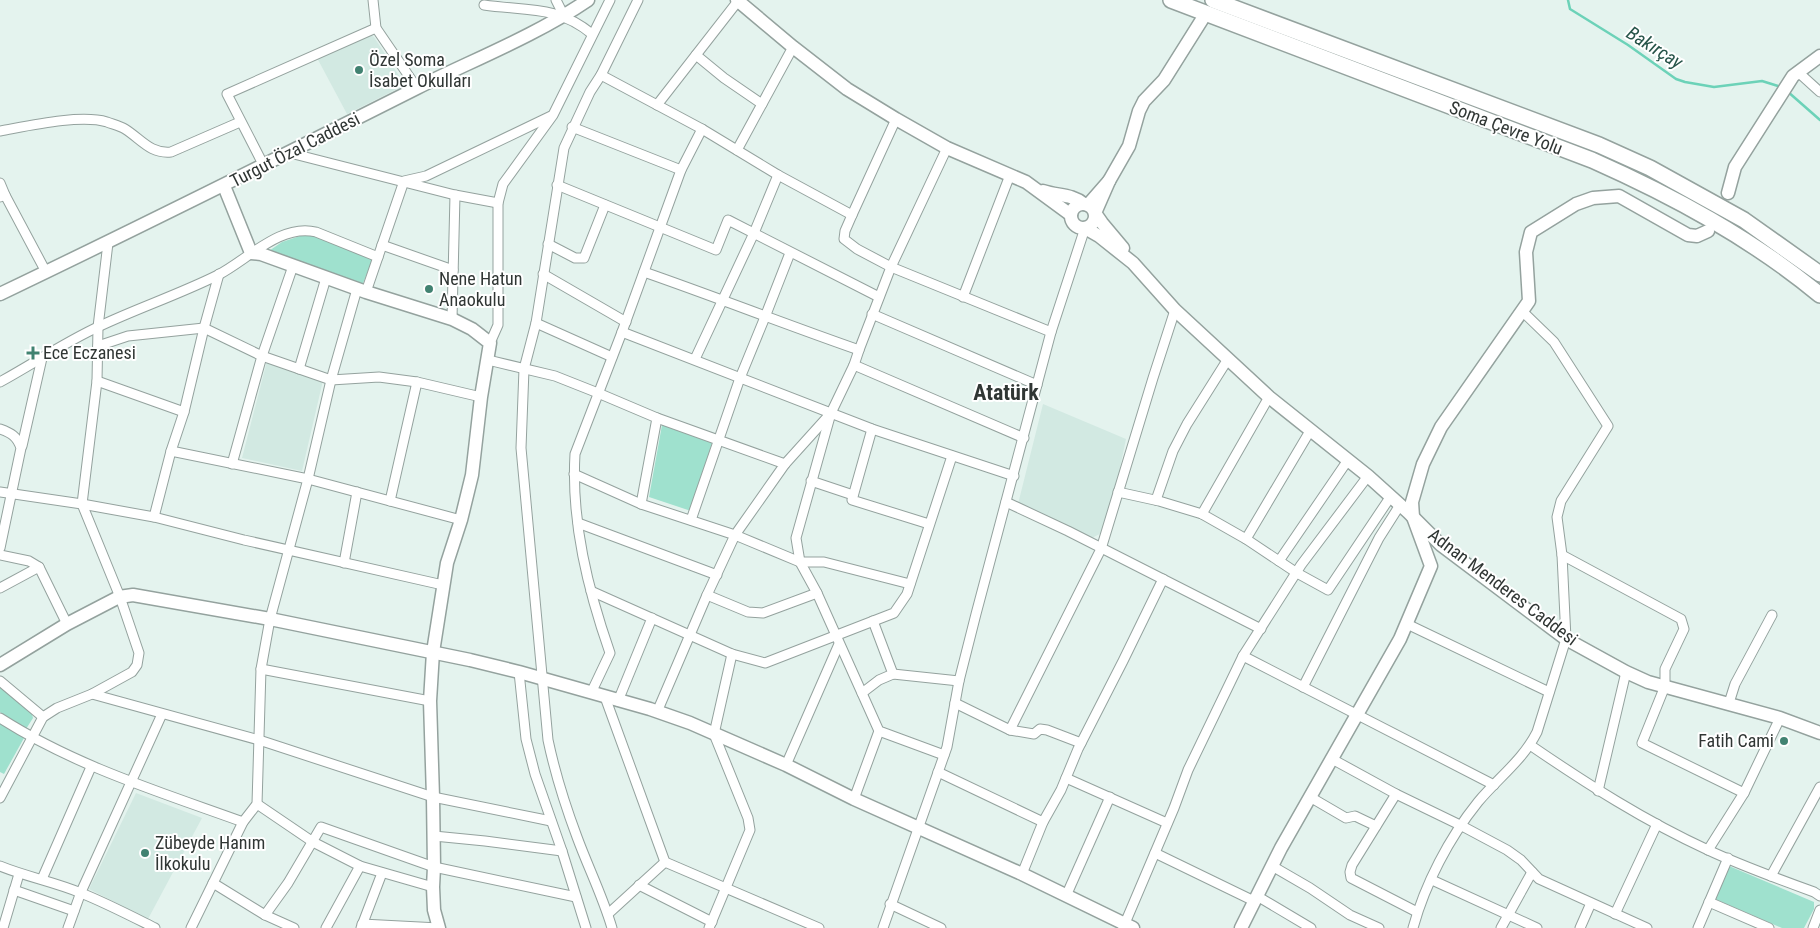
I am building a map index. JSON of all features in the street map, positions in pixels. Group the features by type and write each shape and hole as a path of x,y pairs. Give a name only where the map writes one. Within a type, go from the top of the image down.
{"highway":[{"name":"Soma Çevre Yolu","path":"1171,0 1592,160 1643,183 1754,245 1820,295"},
{"name":"Soma Çevre Yolu","path":"1213,0 1616,152 1650,168 1744,220 1820,274"}],"street":[{"path":"373,0 376,28 418,88"},
{"path":"556,0 564,16"},
{"name":"Turgut Özal Caddesi","path":"0,294 224,186 564,16 588,0"},
{"path":"382,873 362,926 439,928 434,910 433,887 434,836 430,701 432,652 447,563 461,520 472,476 481,397 490,343 498,325 498,203 503,184 553,115 610,0"},
{"path":"612,928 554,770 548,740 521,448 524,369 536,323 564,148 572,127 638,0"},
{"path":"657,105 738,0 793,47 847,89 947,148 1010,175 1038,190 1071,215 1074,223 1080,228 1085,228 1100,236 1132,263"},
{"path":"484,5 544,11 564,16 579,23 592,34"},
{"path":"1071,215 1074,208 1089,207 1109,181 1126,153 1139,110 1144,101 1161,84 1203,18"},
{"path":"264,166 226,94 376,28"},
{"path":"737,150 793,47"},
{"path":"696,55 724,78 762,104"},
{"path":"1728,193 1735,167 1773,107 1796,74 1820,56"},
{"path":"1796,74 1820,92"},
{"path":"600,75 702,129 778,175 852,215"},
{"path":"404,181 426,176 553,115"},
{"path":"896,119 845,231 844,240 891,267 1051,332"},
{"path":"0,130 60,121 104,122 124,129 150,148 164,153 171,152 240,122"},
{"path":"572,127 680,170"},
{"path":"591,693 610,653 595,610 580,542 574,474 575,454 626,322 680,170 702,129"},
{"path":"854,799 879,731 817,593 800,562 796,538 831,413 854,365 891,267 947,148"},
{"path":"290,153 455,195 498,203"},
{"path":"695,359 754,233 778,175"},
{"path":"963,297 1010,175"},
{"path":"191,928 243,822 257,804 261,669 270,619 308,479 331,380 362,290 378,257 404,181"},
{"path":"0,183 3,196 46,272"},
{"path":"557,185 716,250 728,220 879,297"},
{"path":"224,186 251,253"},
{"path":"1038,190 1077,198 1089,207 1126,252 1132,263"},
{"path":"452,319 455,195"},
{"path":"1241,928 1272,866 1407,624 1432,566 1413,517 1412,502 1423,464 1440,427 1529,301 1526,252 1531,232 1576,204 1593,198 1619,196 1688,234 1698,236 1708,231"},
{"path":"548,244 575,258 584,258 606,205"},
{"path":"882,928 947,747 959,681 1051,332 1085,228 1092,224 1094,220 1089,207"},
{"path":"0,382 98,327 219,274 269,241 295,231 308,230 378,257"},
{"path":"0,798 44,716 57,708 92,694 132,672 137,665 140,653 120,597 82,504 97,381 98,327 108,242"},
{"path":"382,246 453,270"},
{"path":"251,253 261,254 326,278 452,319 472,329 490,343"},
{"path":"691,520 740,378 790,253"},
{"name":"Adnan Menderes Caddesi","path":"1132,263 1175,310 1269,397 1368,476 1441,545 1566,639 1648,682 1780,718 1820,733"},
{"path":"232,464 262,356 292,266"},
{"path":"644,272 723,300 765,318 859,350"},
{"path":"154,517 171,451 184,412 219,274"},
{"path":"543,274 626,322"},
{"path":"299,369 326,278"},
{"path":"1010,730 1101,548 1175,310"},
{"path":"1413,928 1417,912 1445,850 1478,802 1530,745 1537,732 1566,639 1562,555 1557,517 1561,501 1608,426 1554,342 1522,311"},
{"path":"872,314 1037,385"},
{"path":"536,323 612,357"},
{"path":"98,346 128,336 204,328 262,356 331,380 379,377 418,382 481,397"},
{"path":"622,332 872,429 1014,476"},
{"path":"0,548 42,358"},
{"path":"1156,500 1173,451 1186,424 1228,359"},
{"path":"488,360 554,376 598,392 657,418 785,464"},
{"path":"854,365 1024,438"},
{"path":"97,381 184,412"},
{"path":"390,501 418,382"},
{"path":"1202,514 1269,397"},
{"path":"657,712 735,535 785,464 831,413"},
{"path":"641,504 657,418"},
{"path":"0,429 10,432 18,439 21,448"},
{"path":"872,429 852,500 929,524"},
{"path":"1246,539 1310,431"},
{"path":"171,451 308,479 461,520"},
{"path":"591,591 732,654 765,663 838,640 894,613 907,594 952,456"},
{"path":"1279,561 1348,460"},
{"path":"574,474 641,504 735,535 800,562 824,562 910,584"},
{"path":"0,665 67,624 120,597 133,595 270,619 519,672 690,723 786,765 854,799 1022,874 1127,927 1198,748 1243,656 1297,573 1368,476"},
{"path":"811,481 853,495"},
{"path":"0,492 154,517 244,540 444,586"},
{"path":"344,563 357,492"},
{"path":"1118,492 1156,500 1202,514 1328,590 1396,501"},
{"path":"1303,687 1396,501"},
{"path":"1006,502 1261,629"},
{"path":"578,523 717,574"},
{"path":"0,555 28,561 39,567 67,624"},
{"path":"1562,555 1681,619 1684,628 1664,669 1666,686 1642,743 1744,793"},
{"path":"0,588 39,567"},
{"path":"1022,874 1043,822 1163,579"},
{"path":"707,595 748,612 763,613 817,593"},
{"path":"1729,703 1735,684 1772,615"},
{"path":"618,701 652,618"},
{"path":"873,622 893,674"},
{"path":"1407,624 1549,692"},
{"path":"786,765 838,640"},
{"path":"639,885 711,925 750,830 748,818 714,734 732,654"},
{"path":"1243,656 1494,785"},
{"path":"261,669 430,701"},
{"path":"519,672 526,739 586,928"},
{"path":"1598,790 1626,672"},
{"path":"862,693 879,680 893,674 959,681"},
{"path":"0,681 44,716"},
{"path":"92,694 259,740 433,797 551,821"},
{"path":"605,697 665,862 819,928"},
{"path":"955,703 1010,730 1034,734 1040,729 1047,730 1081,743"},
{"path":"68,928 81,892 162,714"},
{"path":"0,718 32,738 92,766 243,822"},
{"path":"1708,850 1744,793 1780,718"},
{"path":"879,731 944,755"},
{"path":"1530,745 1598,790 1657,824 1708,850 1820,896"},
{"path":"1332,759 1396,794 1507,850 1539,879 1647,928"},
{"path":"42,879 92,766"},
{"path":"938,772 1043,822"},
{"path":"0,777 9,781"},
{"path":"1066,778 1167,823"},
{"path":"1771,876 1820,787"},
{"path":"1396,794 1352,865 1351,878 1417,912"},
{"path":"1066,896 1110,797"},
{"path":"1310,797 1346,818 1355,816 1376,826"},
{"path":"257,804 313,842 360,866 433,887"},
{"path":"1615,914 1657,824"},
{"path":"265,914 288,883 321,827 434,867 576,897"},
{"path":"434,836 562,852"},
{"path":"1155,853 1256,898 1311,928"},
{"path":"1698,928 1728,858"},
{"path":"608,914 665,862"},
{"path":"0,866 19,874 42,879 81,892 142,925 155,928"},
{"path":"326,928 360,866"},
{"path":"1272,866 1310,888 1350,915 1379,928"},
{"path":"1501,928 1532,872"},
{"path":"3,928 19,874"},
{"path":"1432,880 1537,928"},
{"path":"213,883 265,914 294,928"},
{"path":"14,890 74,911"},
{"path":"0,898 10,903"},
{"path":"1709,902 1769,928"},
{"path":"1580,928 1591,903"},
{"path":"890,904 941,928"},
{"path":"1813,928 1820,910"}],"shaded area":[{"name":"Özel Soma İsabet Okulları","path":"366,33 374,37 405,85 347,114 316,56"},
{"path":"268,357 324,376 302,471 242,458"},
{"path":"1043,404 1126,439 1107,530 1092,538 1018,504"},
{"name":"Zübeyde Hanım İlkokulu","path":"136,793 202,818 148,919 89,889"}],"green space":[{"path":"306,234 314,235 373,259 361,288 266,253 282,242"},
{"path":"662,425 712,443 691,511 649,497"},
{"path":"0,685 30,707 33,718 26,729 0,712"},
{"path":"0,723 24,738 4,774 0,772"},
{"path":"1729,866 1814,902 1814,909 1804,928 1782,928 1715,899"}],"waterway":[{"name":"Bakırçay","path":"1568,0 1570,9 1628,45 1676,79 1714,87 1762,81 1781,87"},
{"name":"Bakırçay","path":"1787,91 1820,120"}],"place":[{"name":"Özel Soma İsabet Okulları","path":"359,70"},
{"name":"Nene Hatun Anaokulu","path":"429,289"},
{"name":"Ece Eczanesi","path":"33,353"},
{"name":"Fatih Cami","path":"1784,741"},
{"name":"Zübeyde Hanım İlkokulu","path":"145,853"}],"district":[{"name":"Atatürk","path":"1006,392"}]}
